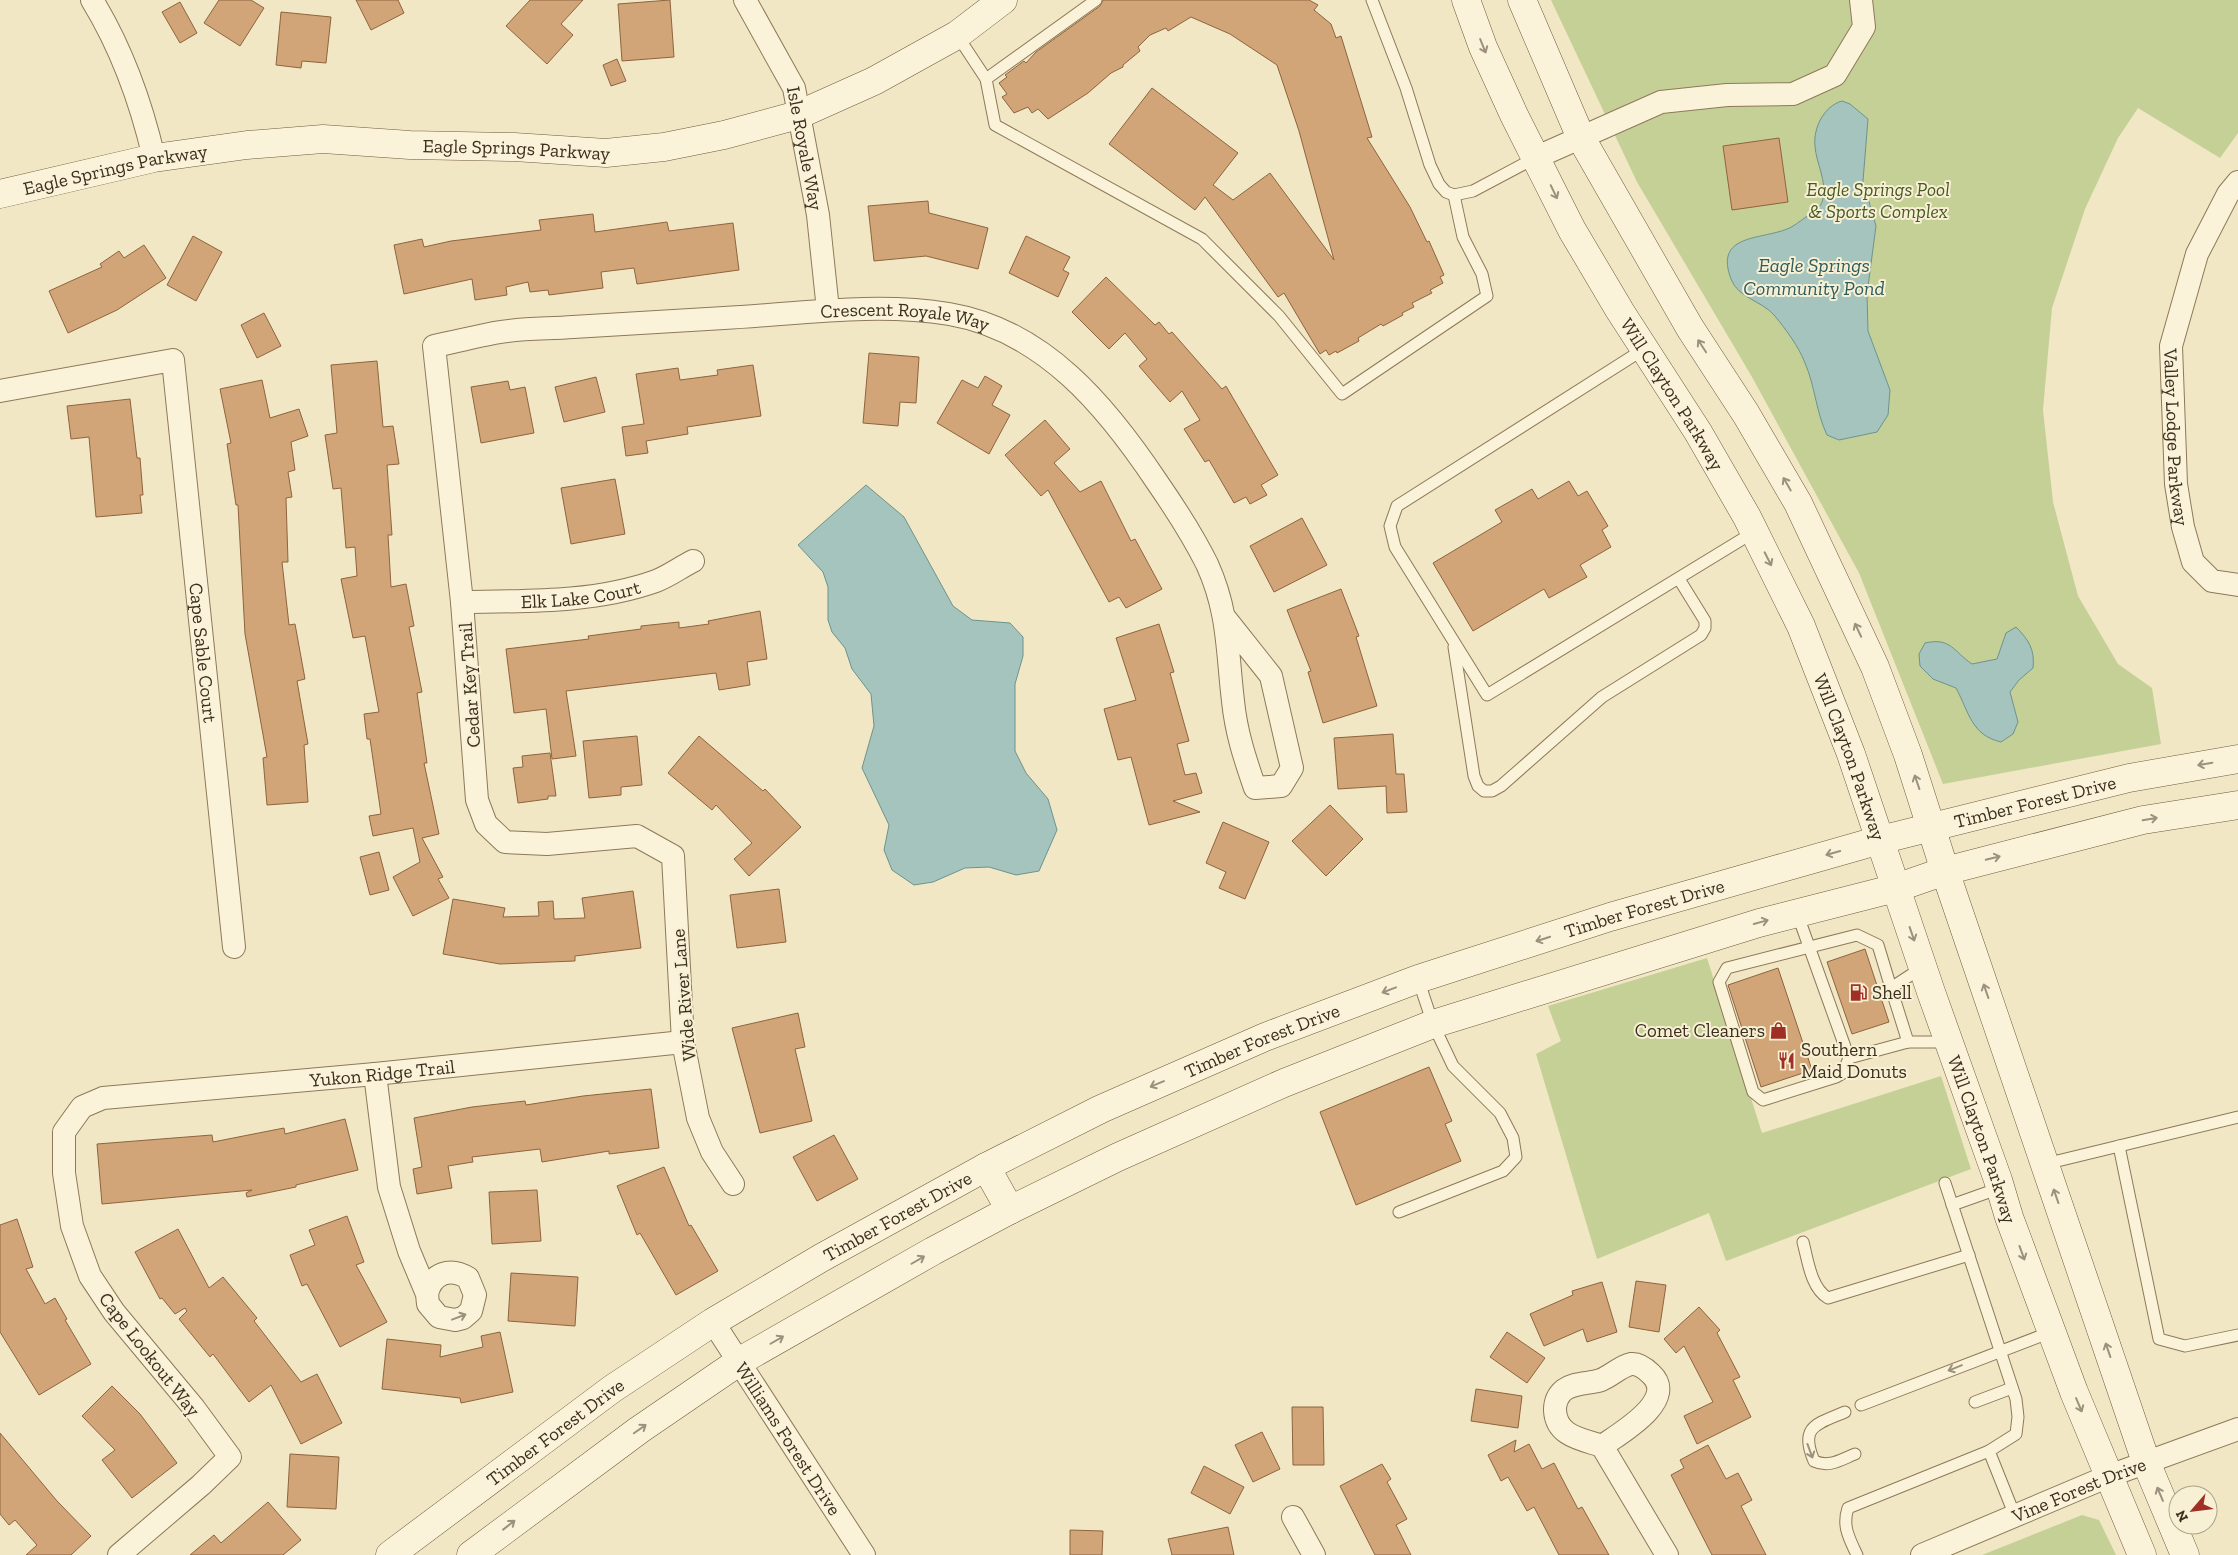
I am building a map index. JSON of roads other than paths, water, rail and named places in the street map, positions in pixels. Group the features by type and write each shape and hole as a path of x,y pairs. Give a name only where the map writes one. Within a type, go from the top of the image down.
{"main road":[{"name":"Eagle Springs Parkway","path":"0,194 154,158 247,144 324,139 410,145 606,153 664,147 724,135 797,115 874,81 957,35 1003,0"},
{"name":"Will Clayton Parkway","path":"1466,0 1483,47 1514,115 1537,157 1572,230 1698,432 1754,532 1801,626 1826,685 2001,1188 2009,1217 2051,1332 2142,1555"},
{"path":"1522,0 1581,138 1690,328 1746,414 1798,503 1875,668 1933,828 1945,870 2146,1462 2185,1555"},
{"name":"Timber Forest Drive","path":"390,1555 604,1395 713,1322 821,1258 986,1167 1101,1109 1265,1037 1418,979 1610,917 1880,840 2129,778 2238,759"},
{"path":"471,1555 631,1436 740,1361 933,1251 1010,1210 1118,1157 1284,1083 1433,1024 1603,970 1797,913 1896,888 1945,870 2143,820 2238,805"},
{"path":"986,1167 1010,1210"}],"street":[{"path":"92,0 116,45 136,92 154,158"},
{"name":"Isle Royale Way","path":"745,0 794,88 797,115 815,196 828,310"},
{"path":"1537,157 1661,102 1727,95 1793,94 1835,75 1864,27 1861,0"},
{"name":"Valley Lodge Parkway","path":"2238,182 2228,194 2196,254 2171,346 2176,484 2182,527 2193,562 2212,582 2238,585"},
{"name":"Crescent Royale Way","path":"434,346 509,331 828,310 889,309 952,315 1007,333 1050,358 1082,386 1116,426 1152,475 1206,564 1221,600 1225,618 1233,702 1240,746 1255,788 1281,786 1292,768 1271,676 1225,618"},
{"name":"Cedar Key Trail","path":"434,346 462,602 477,800 486,824 505,842 548,844 637,836 673,856"},
{"name":"Cape Sable Court","path":"0,391 173,360 234,947"},
{"name":"Elk Lake Court","path":"462,602 538,601 596,595 658,580 693,561"},
{"name":"Wide River Lane","path":"673,856 683,1042 698,1118 712,1152 733,1184"},
{"name":"Yukon Ridge Trail","path":"82,1107 103,1098 375,1074 683,1042"},
{"path":"375,1074 389,1187 410,1251 427,1294"},
{"name":"Cape Lookout Way","path":"82,1107 64,1132 64,1173 72,1226 90,1276 114,1312 194,1408 230,1457 201,1485 119,1555"},
{"name":"Williams Forest Drive","path":"713,1322 864,1555"},
{"path":"1602,1446 1643,1416 1655,1402 1657,1384 1654,1376 1642,1366 1632,1364 1607,1377 1565,1389 1558,1396 1555,1408 1557,1421 1562,1430 1571,1436 1602,1446 1667,1555"},
{"name":"Vine Forest Drive","path":"1922,1555 2109,1476 2238,1429"},
{"path":"1293,1517 1314,1555"}],"lane":[{"path":"986,79 1096,0"},
{"path":"1372,0 1406,88 1430,165 1438,184 1446,192 1454,195 1473,191 1537,157"},
{"path":"957,35 986,79 995,125 1202,238 1279,316 1342,394 1487,296 1482,274 1463,237 1454,195"},
{"path":"1645,349 1397,506 1390,526 1395,547 1487,695 1754,532"},
{"path":"1453,640 1474,776 1478,786 1484,791 1492,791 1501,786 1602,697 1701,635 1705,628 1705,621 1679,578"},
{"path":"1797,913 1810,948 1849,1058 1844,1073 1836,1077 1763,1100 1753,1092 1719,982 1720,977 1727,968 1810,948 1857,935 1878,945 1908,1042"},
{"path":"1891,988 1923,966"},
{"path":"1399,1212 1503,1171 1516,1157 1512,1138 1500,1113 1453,1066 1433,1024 1418,979"},
{"path":"1849,1058 1908,1042 1949,1042"},
{"path":"2045,1164 2238,1117"},
{"path":"2119,1146 2159,1339 2184,1346 2238,1335"},
{"path":"1857,1555 1846,1530 1844,1518 1848,1508 1989,1450 2016,1434 2018,1416 2012,1388 1945,1183"},
{"path":"1952,1205 2001,1188"},
{"path":"1803,1242 1815,1285 1821,1294 1828,1298 1969,1255"},
{"path":"1861,1405 2051,1332"},
{"path":"1975,1402 2012,1388"},
{"path":"1845,1412 1817,1424 1809,1432 1807,1445 1814,1461 1822,1464 1829,1465 1855,1454"},
{"path":"1989,1450 2015,1516"}],"water":[{"name":"Eagle Springs Community Pond","path":"1842,101 1850,104 1868,119 1863,181 1876,226 1867,294 1868,331 1890,390 1888,415 1877,432 1839,440 1827,435 1820,417 1808,372 1795,344 1769,310 1739,291 1731,279 1727,264 1729,254 1734,246 1743,241 1789,228 1819,207 1823,198 1824,185 1816,152 1816,132 1825,113"},
{"path":"866,485 904,517 953,606 972,620 1010,623 1023,637 1023,656 1015,684 1015,751 1026,773 1048,799 1057,830 1039,871 1016,875 989,867 965,868 933,882 914,885 892,870 884,850 889,825 862,768 874,726 871,694 852,669 845,648 832,632 828,620 828,587 823,572 798,545"},
{"path":"2016,627 2030,646 2033,656 2033,668 2019,680 2010,692 2018,722 2013,734 2001,742 1991,739 1977,728 1956,688 1933,679 1920,666 1919,654 1925,643 1941,642 1952,647 1972,664 1997,659 2006,633"}],"place":[{"name":"Shell","path":"1858,992"},
{"name":"Comet Cleaners","path":"1779,1030"},
{"name":"Southern Maid Donuts","path":"1787,1060"}],"park label":[{"name":"Eagle Springs Pool & Sports Complex","path":"1878,200"}]}
